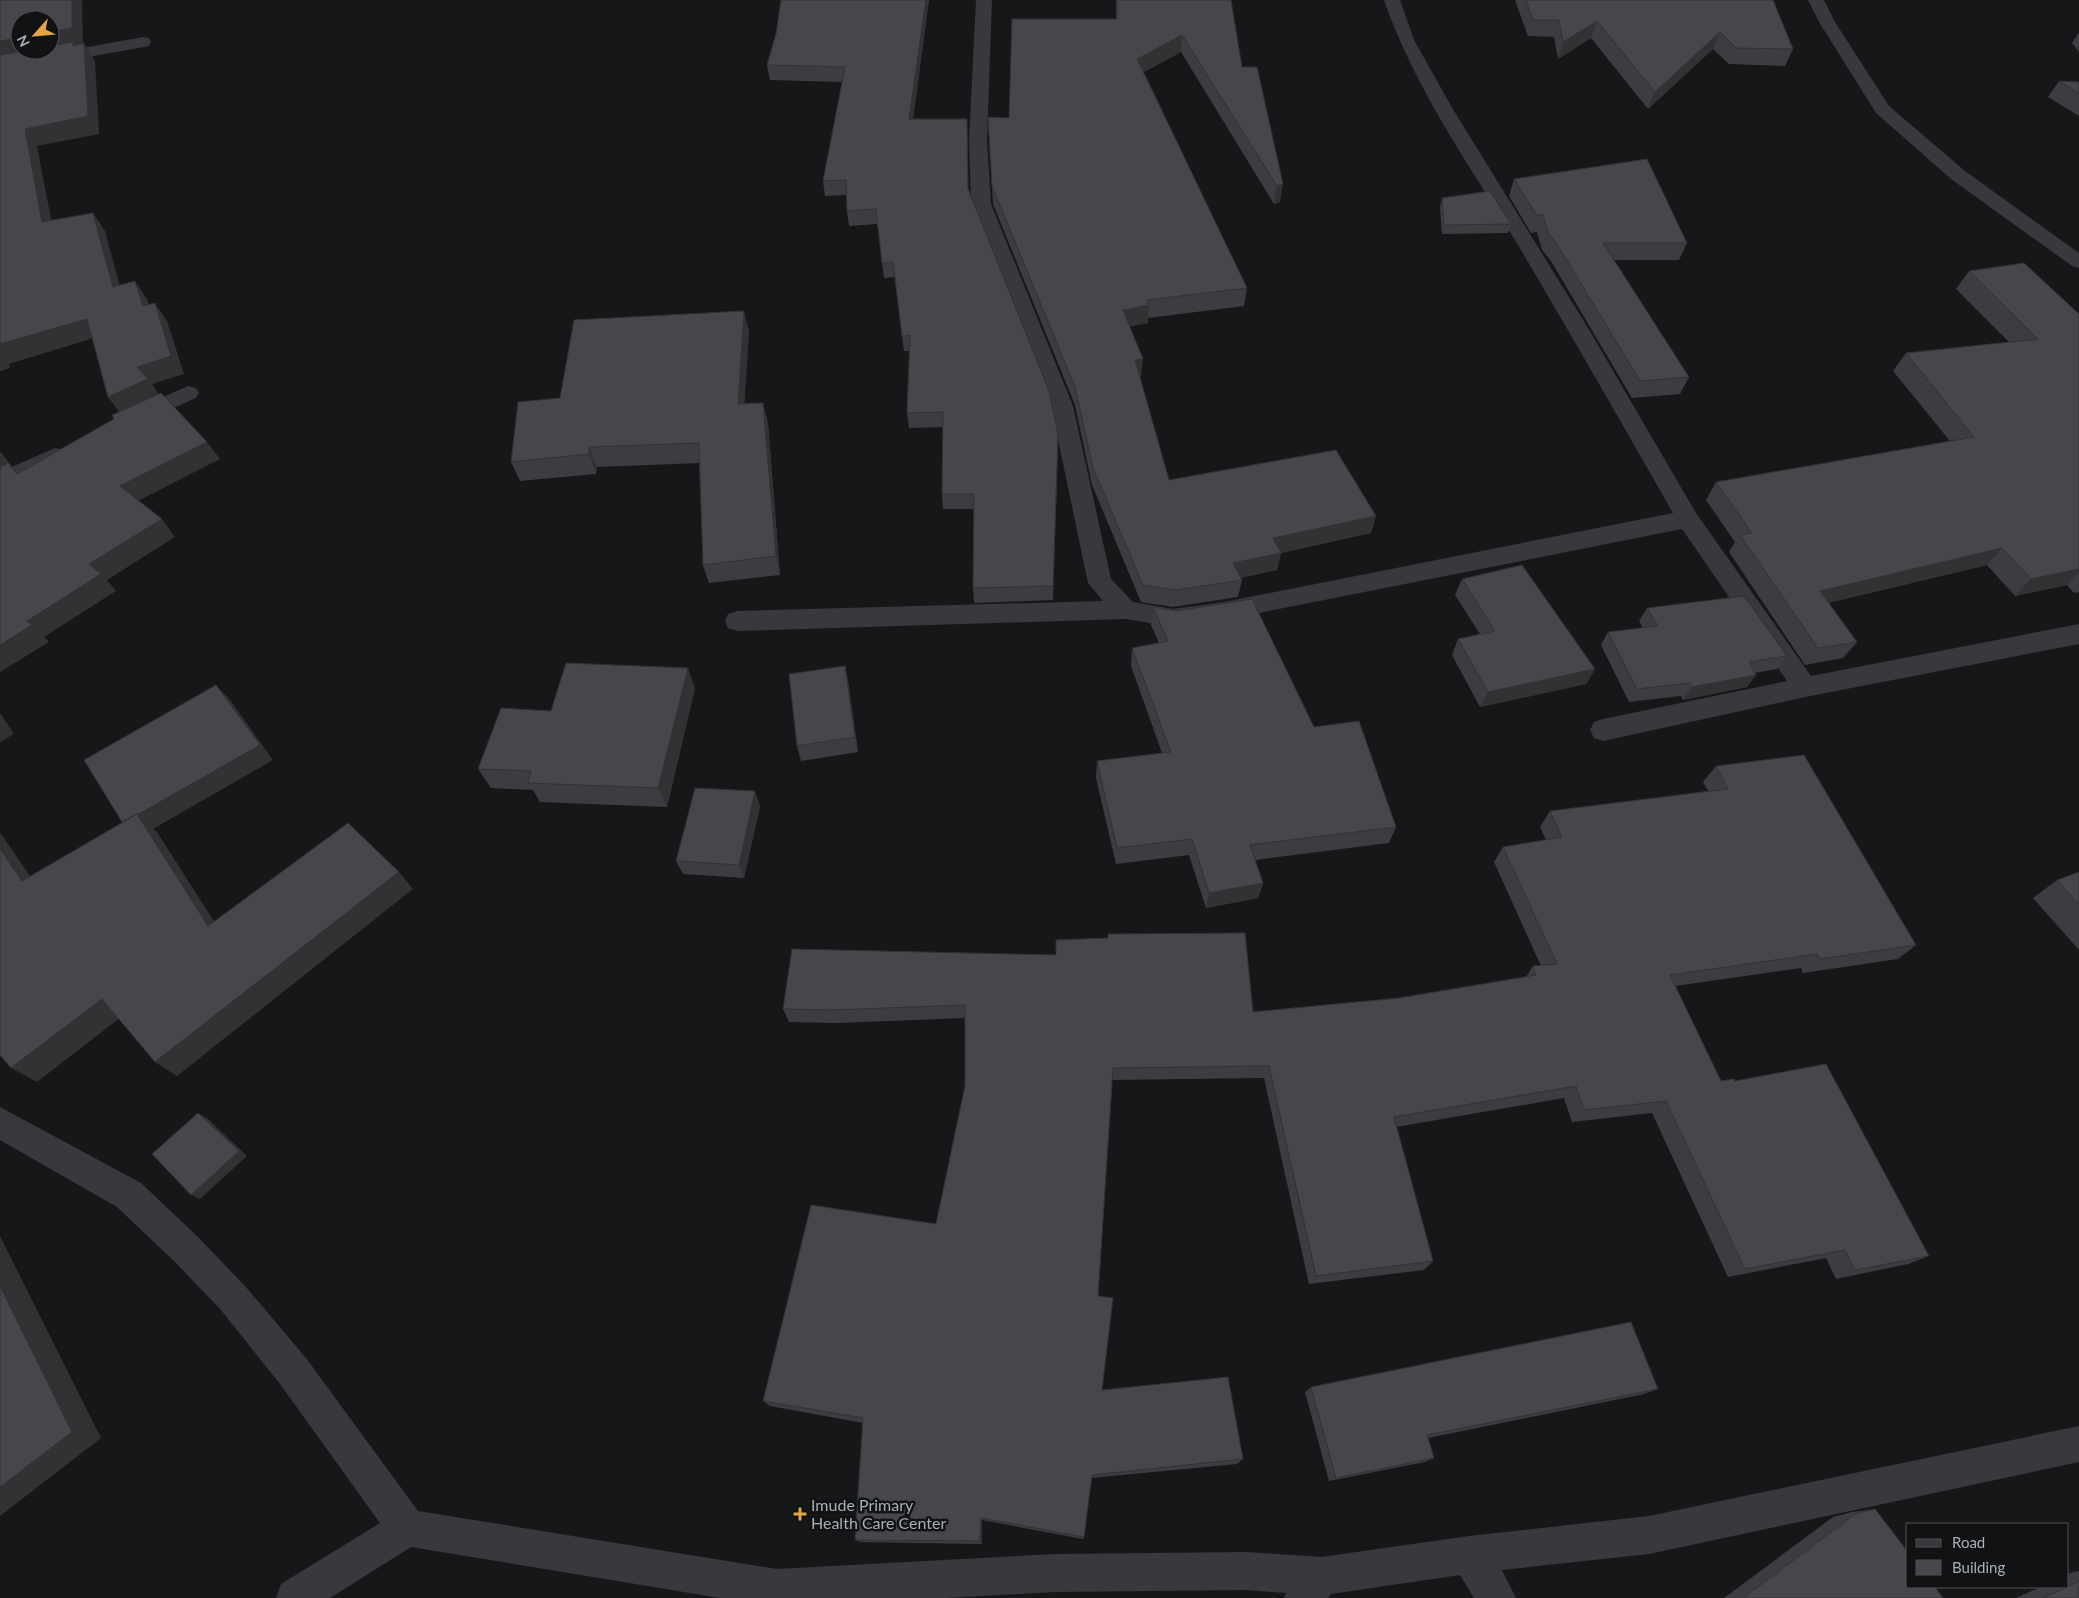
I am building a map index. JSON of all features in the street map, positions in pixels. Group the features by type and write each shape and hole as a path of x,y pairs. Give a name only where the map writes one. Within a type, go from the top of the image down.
{"street":[{"path":"984,0 978,140 981,204 1062,406 1100,583 1126,610"},
{"path":"1392,0 1406,40 1445,111 1578,328 1688,519 1805,686"},
{"path":"1816,0 1827,22 1882,109 1958,175 2079,262"},
{"path":"0,68 143,42"},
{"path":"117,427 188,393"},
{"path":"0,482 72,448"},
{"path":"737,621 1126,610 1173,618 1224,611 1688,519"},
{"path":"1603,730 1805,686 2079,634"},
{"path":"0,1123 130,1195 185,1248 232,1298 293,1371 407,1528"},
{"path":"295,1598 407,1528 780,1593 1055,1573 1246,1571 1312,1587 1469,1555 1649,1534 2079,1444"},
{"path":"1469,1555 1497,1598"}],"building":[{"path":"0,0 72,0 72,28 60,30 60,10 10,10 10,40 0,41"},
{"path":"781,0 926,0 909,119 967,119 968,189 1049,391 1058,434 1053,586 973,588 974,494 942,494 943,412 907,413 910,335 902,336 893,262 882,263 876,209 847,211 846,180 823,181 845,67 767,65 776,34"},
{"path":"1117,0 1231,0 1242,67 1257,67 1283,184 1277,186 1182,35 1137,59 1247,288 1147,300 1149,305 1123,310 1143,359 1135,360 1169,480 1336,450 1376,516 1273,538 1281,553 1233,563 1242,580 1175,590 1143,585 1093,468 1075,387 992,186 988,117 1009,118 1012,19 1117,19"},
{"path":"1526,0 1773,0 1793,49 1736,48 1720,32 1655,92 1597,21 1563,42 1559,20 1533,20"},
{"path":"73,42 73,46 84,43 88,116 25,129 42,222 93,213 113,287 135,281 143,306 155,303 171,356 137,367 148,379 108,397 87,319 0,344 0,55 10,53 10,60 60,60 60,44"},
{"path":"2059,81 2079,82 2079,93"},
{"path":"1647,159 1687,243 1603,243 1689,377 1640,381 1557,244 1548,233 1543,215 1537,215 1514,179"},
{"path":"1490,191 1511,224 1444,225 1442,198"},
{"path":"2024,263 2079,314 2079,569 2031,579 2002,548 1820,591 1857,642 1818,648 1740,535 1752,533 1716,482 1974,437 1906,353 2038,339 1969,271"},
{"path":"744,311 738,404 763,403 776,556 703,565 699,443 589,447 589,454 511,462 518,402 560,398 574,320"},
{"path":"161,393 207,442 120,486 162,519 89,564 101,574 27,621 32,625 0,645 0,467 8,463 17,474 114,419 112,415"},
{"path":"1522,565 1595,669 1488,692 1458,639 1495,631 1462,579"},
{"path":"1744,596 1787,656 1749,662 1756,675 1692,687 1690,683 1637,689 1608,632 1658,626 1647,608"},
{"path":"1252,599 1314,727 1359,721 1396,827 1250,845 1263,883 1209,893 1192,839 1117,848 1097,761 1171,752 1132,648 1168,641 1153,607 1176,611"},
{"path":"566,663 688,668 658,788 528,783 531,771 478,769 501,708 551,711"},
{"path":"845,666 855,737 797,746 789,674"},
{"path":"216,685 260,745 122,822 84,760"},
{"path":"1804,755 1916,945 1820,959 1817,954 1670,975 1721,1081 1734,1079 1735,1081 1826,1064 1929,1256 1855,1270 1845,1250 1745,1269 1666,1101 1584,1110 1576,1086 1394,1117 1433,1261 1316,1276 1269,1066 1113,1068 1098,1296 1113,1298 1102,1390 1228,1377 1243,1459 1092,1475 1084,1537 981,1518 980,1541 855,1540 863,1418 763,1401 811,1205 936,1224 965,1086 965,1005 832,1010 783,1009 792,949 1056,955 1056,940 1108,938 1108,934 1245,933 1253,1012 1399,998 1536,975 1533,966 1557,964 1503,847 1562,837 1550,811 1728,789 1716,766"},
{"path":"695,788 755,791 739,865 676,861"},
{"path":"137,814 208,926 348,823 399,872 155,1062 102,999 11,1068 0,1055 0,849 22,881"},
{"path":"2079,872 2079,905 2057,880"},
{"path":"198,1113 239,1151 191,1195 152,1154"},
{"path":"0,1286 72,1432 0,1487"},
{"path":"1631,1322 1658,1389 1427,1435 1434,1458 1336,1478 1311,1387"},
{"path":"1875,1509 1906,1549 1906,1588 1936,1588 1943,1598 1743,1598 1855,1514"},
{"path":"2079,1581 2079,1598 2043,1598 2069,1588"}],"place":[{"name":"Imude Primary Health Care Center","path":"800,1514"}]}
